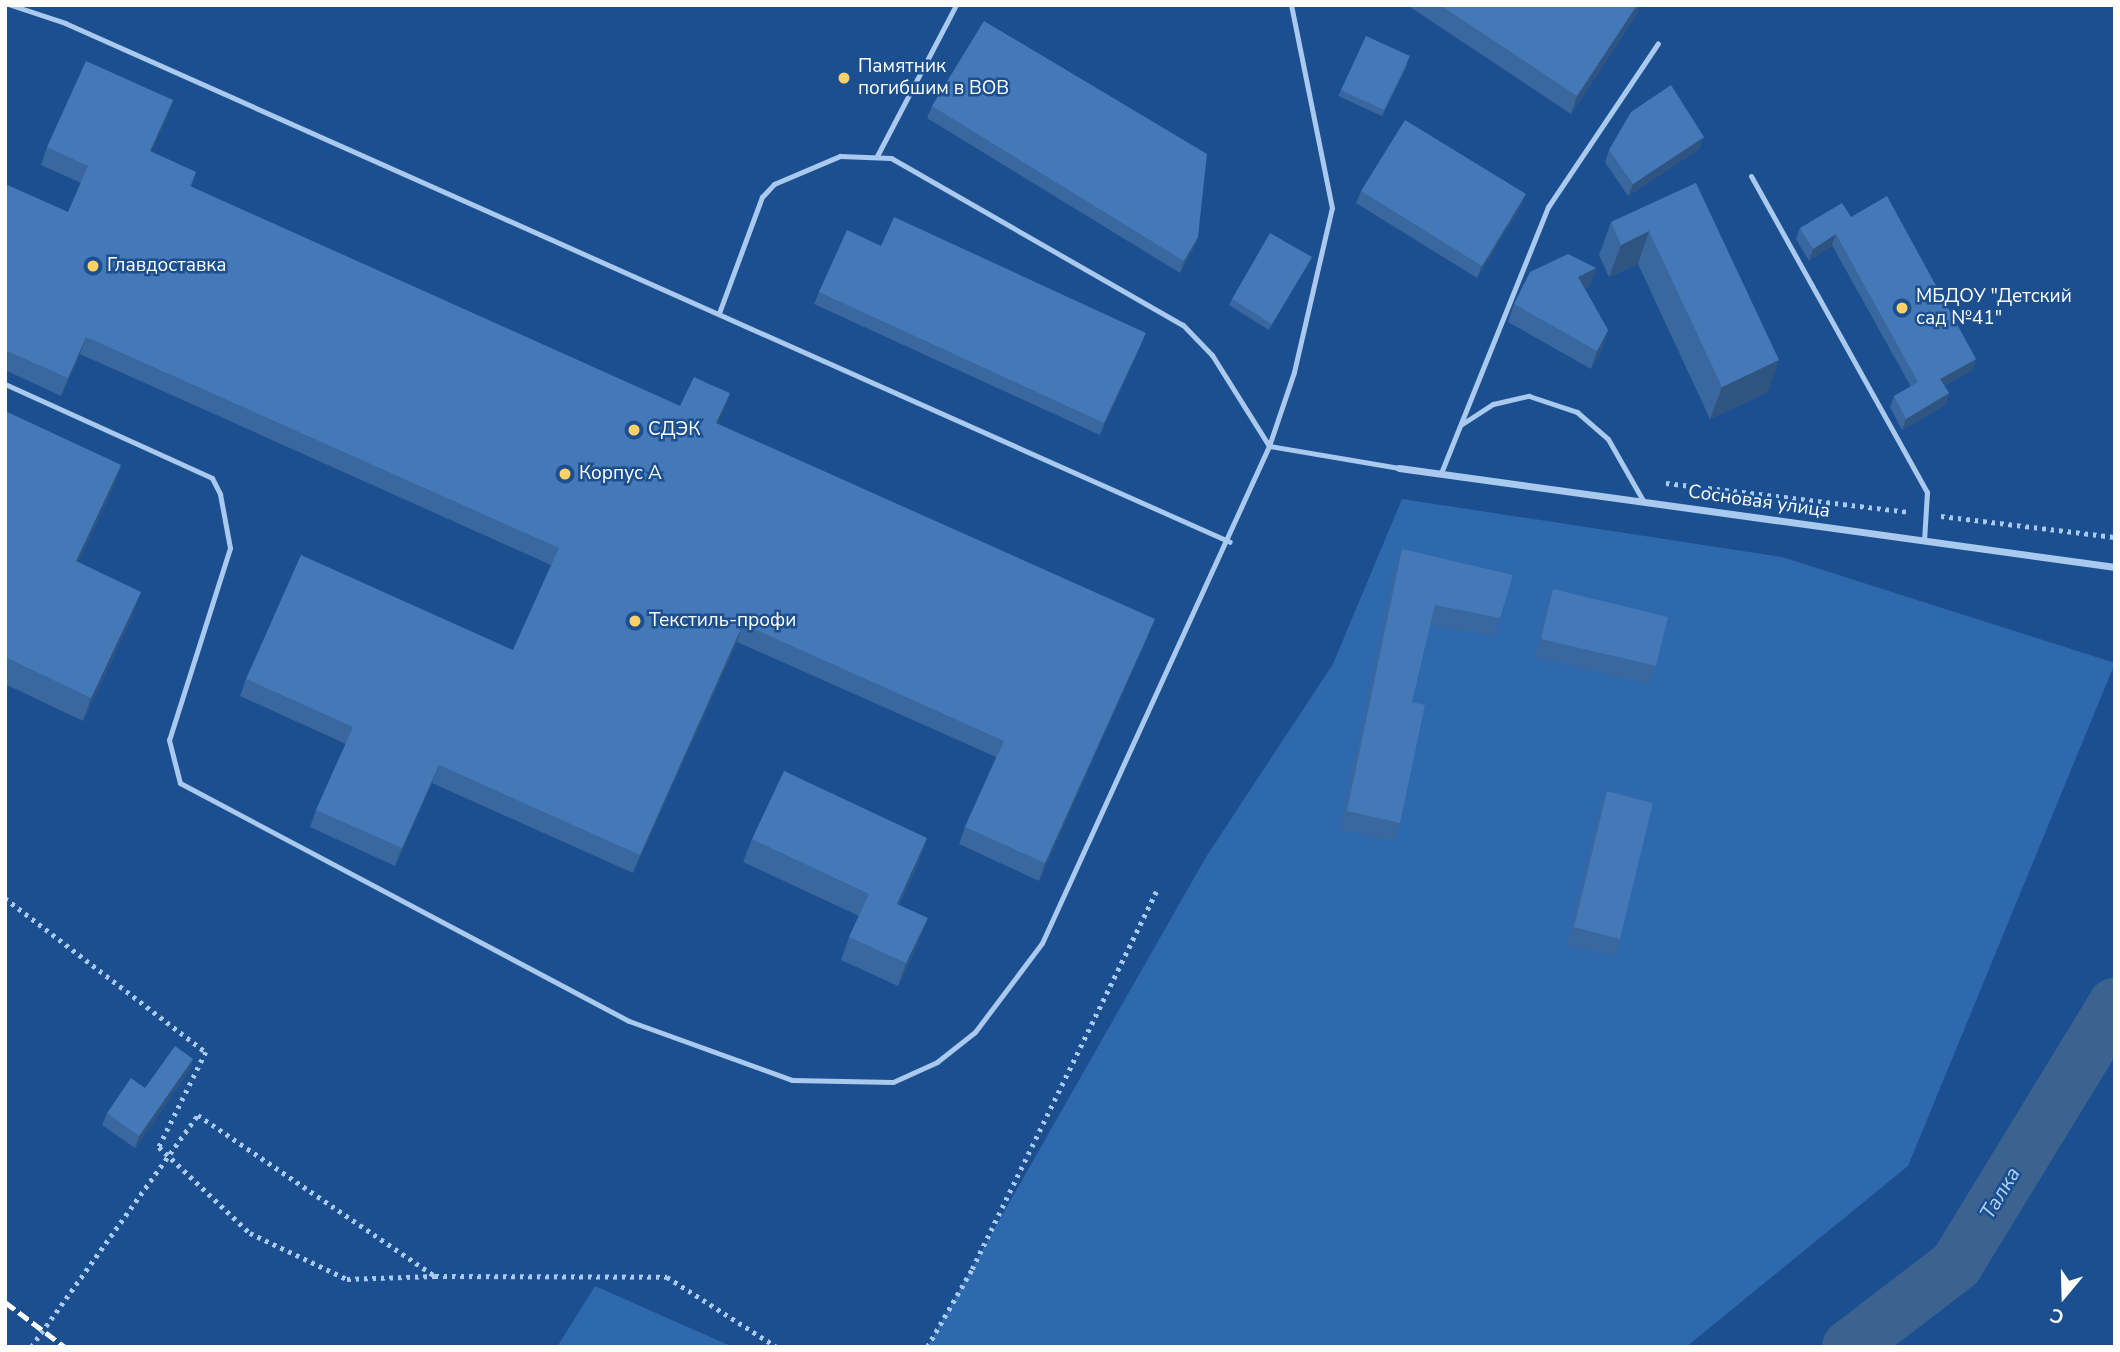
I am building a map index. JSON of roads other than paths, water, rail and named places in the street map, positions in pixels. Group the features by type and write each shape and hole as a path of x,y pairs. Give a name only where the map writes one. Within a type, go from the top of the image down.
{"street":[{"name":"Сосновая улица","path":"1399,468 2115,567"}],"lane":[{"path":"11,5 65,23 1230,542"},
{"path":"877,156 956,5"},
{"path":"5,384 212,478 220,494 230,548 169,740 180,783 629,1021 792,1080 893,1082 937,1062 975,1032 1042,943 1230,542 1269,446 1294,372 1332,208 1291,5"},
{"path":"1441,474 1549,207 1658,43"},
{"path":"719,313 762,197 774,184 819,162 877,156 903,164 1182,325 1212,355 1269,446 1399,468"},
{"path":"1751,176 1927,492 1924,541"},
{"path":"1462,424 1493,404 1529,396 1577,412 1608,439 1644,502"}],"waterway":[{"name":"Талка","path":"1849,1347 1956,1265 2115,1005"}],"railway":[{"path":"5,1302 65,1347"}],"place":[{"name":"Памятник погибшим в ВОВ","path":"844,78"},
{"name":"Главдоставка","path":"93,266"},
{"name":"МБДОУ \"Детский сад №41\"","path":"1902,308"},
{"name":"СДЭК","path":"634,430"},
{"name":"Корпус А","path":"565,474"},
{"name":"Текстиль-профи","path":"635,621"}]}
